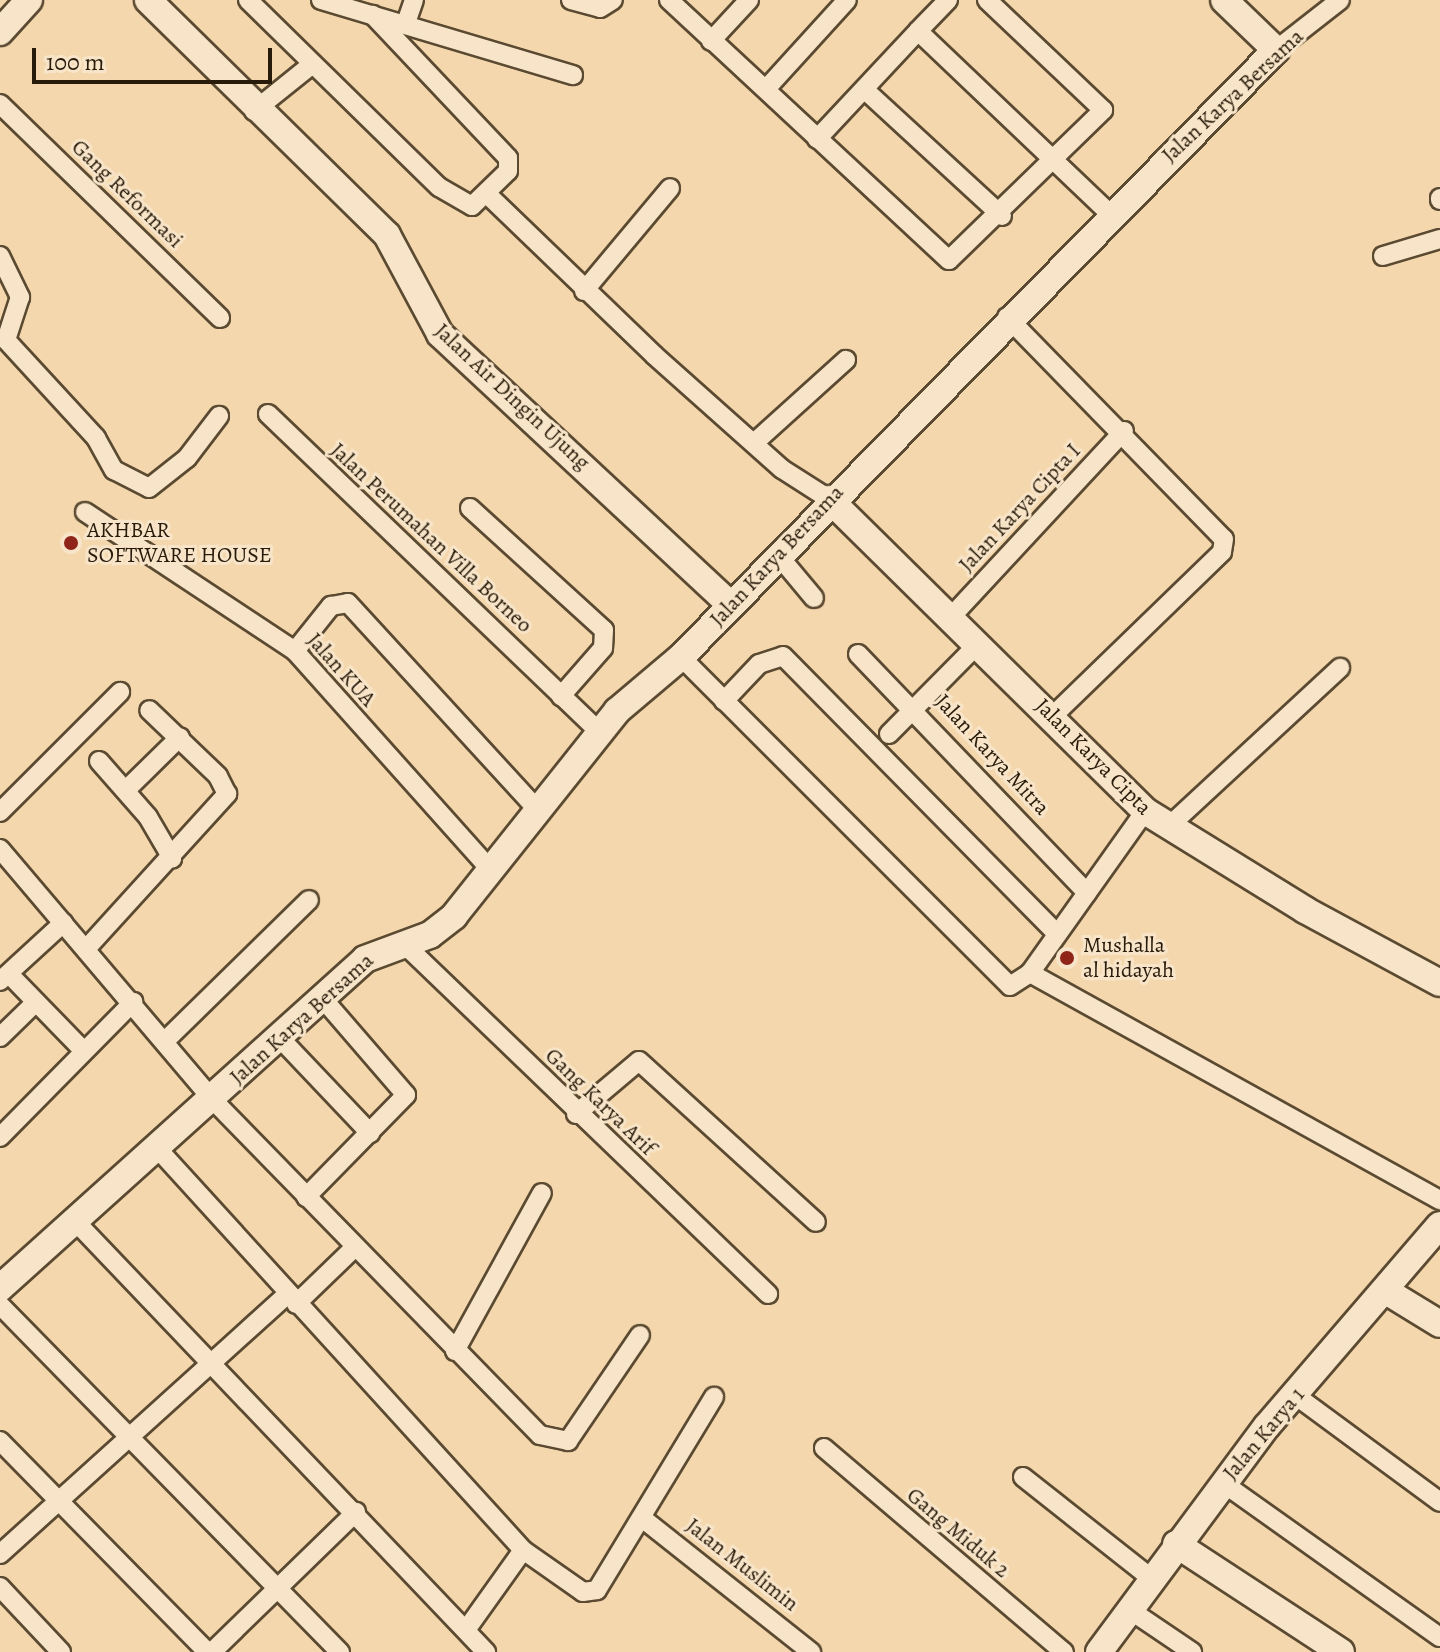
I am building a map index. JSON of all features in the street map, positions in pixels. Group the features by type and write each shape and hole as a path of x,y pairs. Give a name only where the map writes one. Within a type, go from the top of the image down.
{"street":[{"path":"0,32 29,0"},
{"name":"Jalan Air Dingin Ujung","path":"148,0 254,111 387,235 440,334 731,605"},
{"path":"248,0 310,66 458,202 472,206 488,195 508,171 508,158 373,15"},
{"path":"321,0 573,75"},
{"path":"406,23 414,0"},
{"path":"571,0 600,8 613,0"},
{"path":"669,0 949,260 1002,216 1057,162 1103,107 987,0"},
{"path":"711,41 749,0"},
{"path":"766,89 847,0"},
{"path":"817,139 948,0"},
{"path":"1224,0 1276,50"},
{"name":"Jalan Karya Bersama","path":"0,1288 77,1223 365,959 402,942 430,935 454,916 600,732 681,657 829,499 1110,214 1276,50 1340,0"},
{"path":"918,31 1110,214"},
{"path":"254,111 310,66"},
{"path":"865,90 1002,216"},
{"name":"Gang Reformasi","path":"0,104 220,318"},
{"path":"584,291 670,188"},
{"path":"488,195 584,291 754,443 829,499"},
{"path":"1383,256 1440,239"},
{"path":"0,256 20,297 7,331 10,346 96,438 114,470 140,488 187,458 219,416"},
{"path":"1007,317 1124,431 1225,546 1053,716"},
{"path":"754,443 846,360"},
{"name":"Jalan Perumahan Villa Borneo","path":"268,414 600,732"},
{"name":"Jalan Karya Cipta I","path":"951,617 1124,431"},
{"name":"Jalan Karya Cipta","path":"829,499 1053,716 1145,811 1167,828 1440,983"},
{"path":"470,508 604,630 603,648 561,696"},
{"name":"Jalan KUA","path":"85,512 295,651 491,870"},
{"path":"778,555 814,598"},
{"path":"295,651 331,606 348,603 537,809"},
{"path":"889,734 979,643"},
{"name":"Jalan Karya Mitra","path":"858,654 916,709 1087,893"},
{"path":"724,701 759,664 783,656 1057,934"},
{"path":"681,657 1004,982 1019,984 1030,973 1145,811"},
{"path":"1167,828 1340,668"},
{"path":"0,812 120,692"},
{"path":"86,949 227,794 180,737 149,710"},
{"path":"127,789 180,737"},
{"path":"99,761 127,789 172,858"},
{"path":"0,849 166,1040 213,1100"},
{"path":"166,1040 309,900"},
{"path":"63,923 4,977 36,1002 84,1051"},
{"name":"Gang Karya Arif","path":"402,942 576,1114 768,1294"},
{"path":"1030,973 1440,1200"},
{"path":"306,1197 405,1099 405,1087 323,999"},
{"path":"0,1037 36,1002"},
{"path":"0,1137 133,1002"},
{"path":"278,1036 370,1133"},
{"path":"576,1114 639,1061 816,1222"},
{"name":"Jalan Karya Bersama","path":"213,1100 354,1248 540,1435 557,1443 568,1441 640,1335"},
{"path":"157,1148 292,1300 523,1550 588,1594 642,1518 714,1397"},
{"path":"455,1351 542,1193"},
{"path":"77,1223 356,1512 486,1652"},
{"name":"Jalan Karya 1","path":"1099,1652 1223,1483 1440,1225"},
{"path":"0,1554 354,1248"},
{"path":"1386,1291 1440,1324"},
{"path":"0,1305 130,1443 340,1652"},
{"path":"1295,1395 1440,1502"},
{"path":"0,1441 60,1505 210,1652 276,1585 356,1512"},
{"name":"Gang Miduk 2","path":"824,1448 1064,1652"},
{"path":"1023,1477 1152,1579"},
{"path":"1223,1483 1440,1637"},
{"name":"Jalan Muslimin","path":"642,1518 811,1652"},
{"path":"1176,1544 1341,1652"},
{"path":"466,1630 523,1550"},
{"path":"0,1587 61,1652"},
{"path":"1130,1610 1192,1652"}],"place":[{"name":"AKHBAR SOFTWARE HOUSE","path":"71,543"},
{"name":"Mushalla al hidayah","path":"1067,958"}]}
